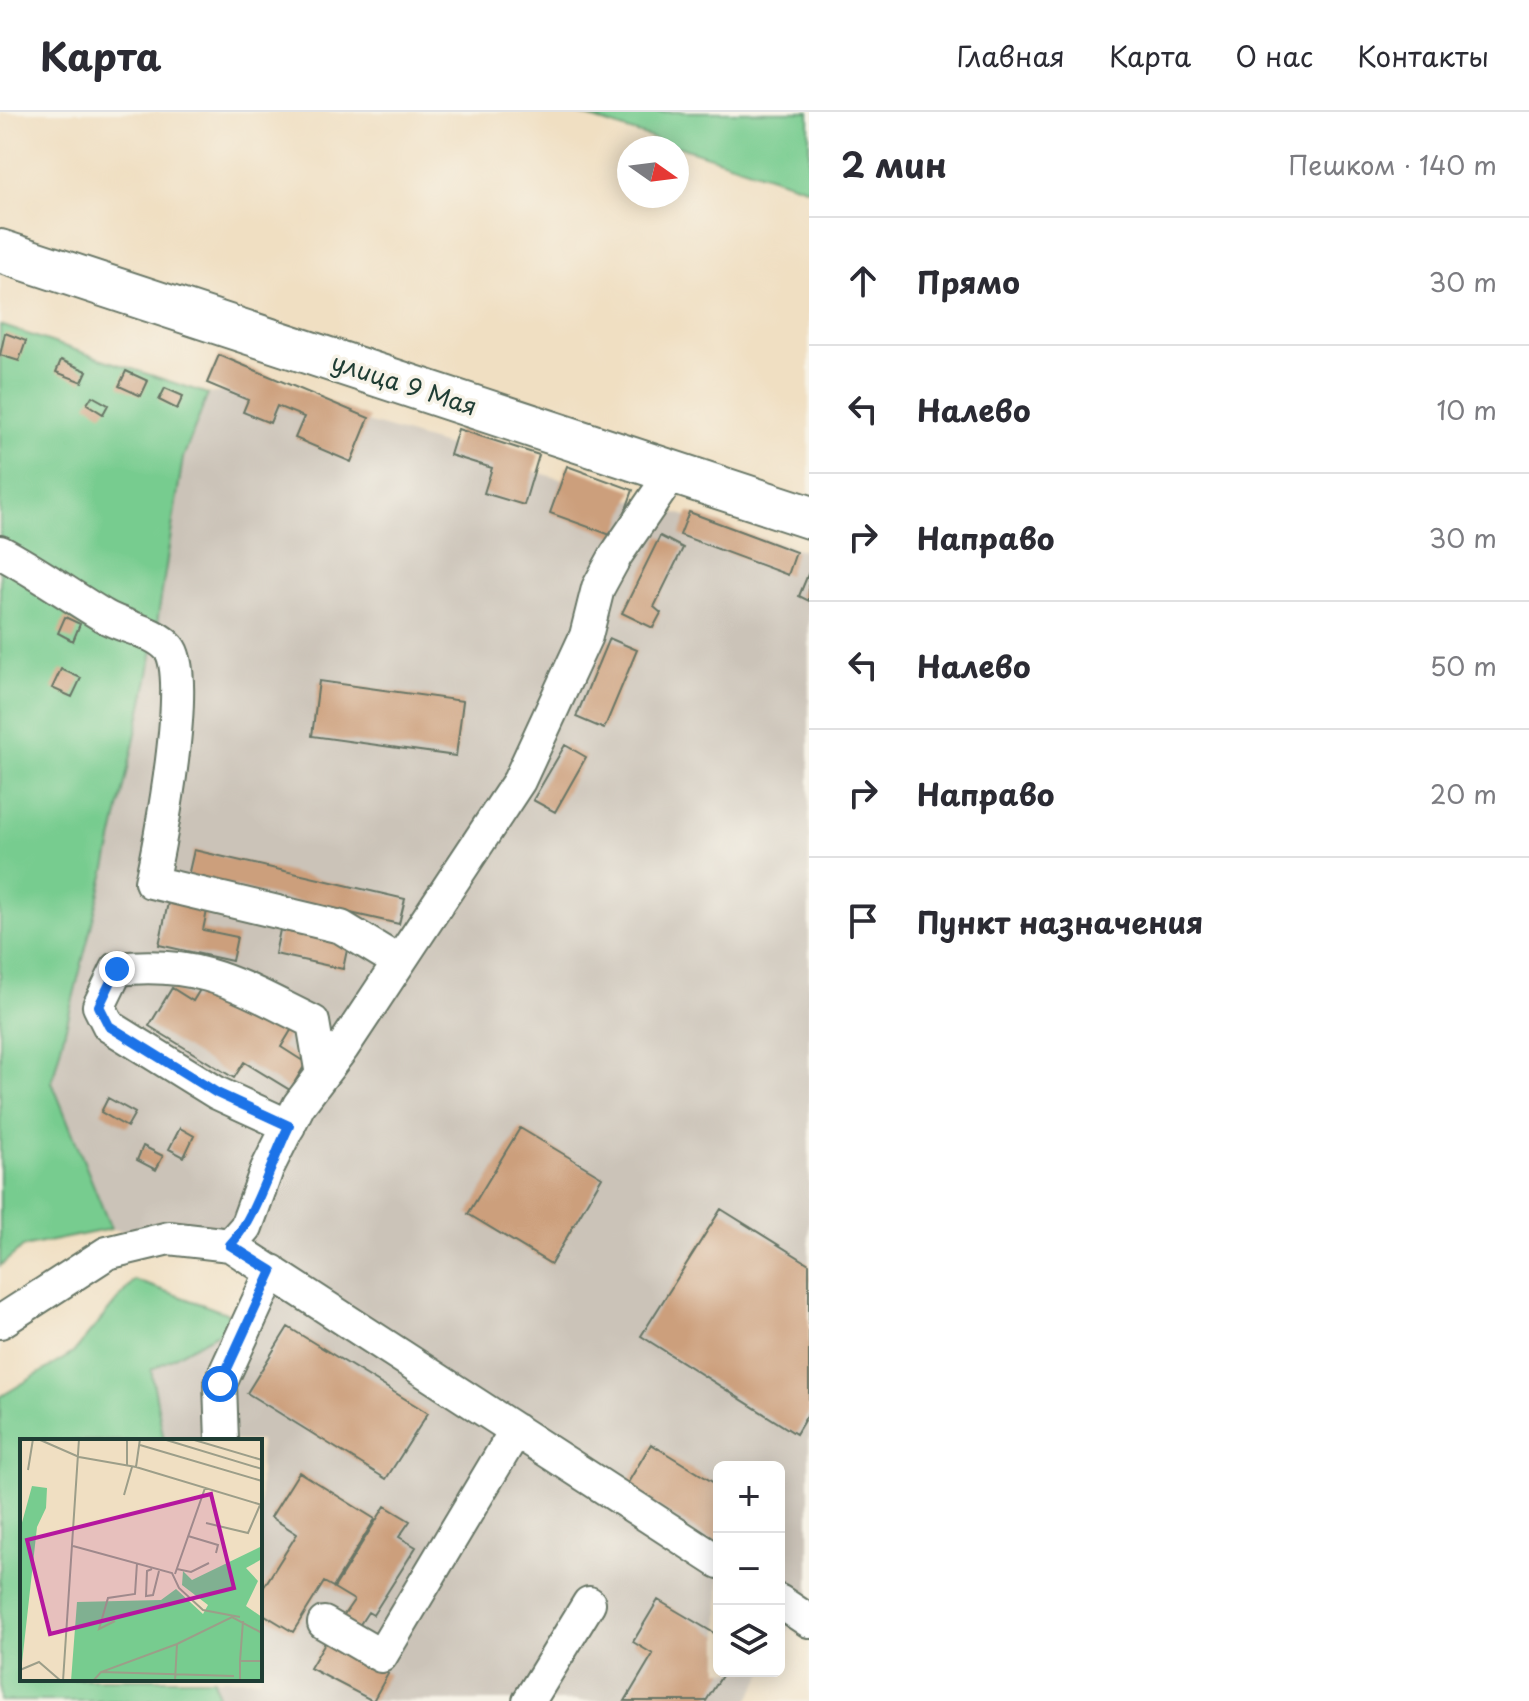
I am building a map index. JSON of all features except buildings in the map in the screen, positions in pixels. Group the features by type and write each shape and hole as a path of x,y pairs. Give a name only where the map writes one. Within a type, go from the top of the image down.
{"main road":[{"name":"улица 9 Мая","path":"0,251 809,517"}],"lane":[{"path":"230,1245 246,1227 267,1169 289,1126 519,781 586,636 598,588 672,473"},
{"path":"0,552 107,618 159,639 172,651 177,673 166,815 151,882 341,927 397,961"},
{"path":"289,1126 217,1093 109,1026 99,1006 117,969 155,965 212,973 313,1022 322,1075"},
{"path":"0,1322 107,1253 169,1238 230,1245 713,1558"},
{"path":"222,1439 220,1384 272,1271"},
{"path":"324,1623 381,1656 516,1430"},
{"path":"529,1701 589,1603"},
{"path":"785,1605 809,1621"}],"shaded area":[{"path":"251,388 809,552 809,1594 785,1636 785,1461 713,1461 713,1677 762,1677 748,1701 219,1701 214,1681 262,1681 262,1439 164,1439 151,1370 243,1319 272,1258 111,1229 52,1082 107,864 149,674 183,458 208,394"}],"green space":[{"path":"572,112 809,112 809,189 689,150 689,136 646,136"},
{"path":"0,325 208,394 183,458 149,674 107,864 52,1082 111,1229 23,1247 0,1266"},
{"path":"134,1280 243,1319 151,1370 164,1439 20,1439 20,1681 214,1681 219,1701 0,1701 0,1397 73,1353"}],"route":[{"path":"117,969 99,1006 109,1026 217,1093 289,1126 267,1169 246,1227 230,1245 272,1271 220,1384"}]}
